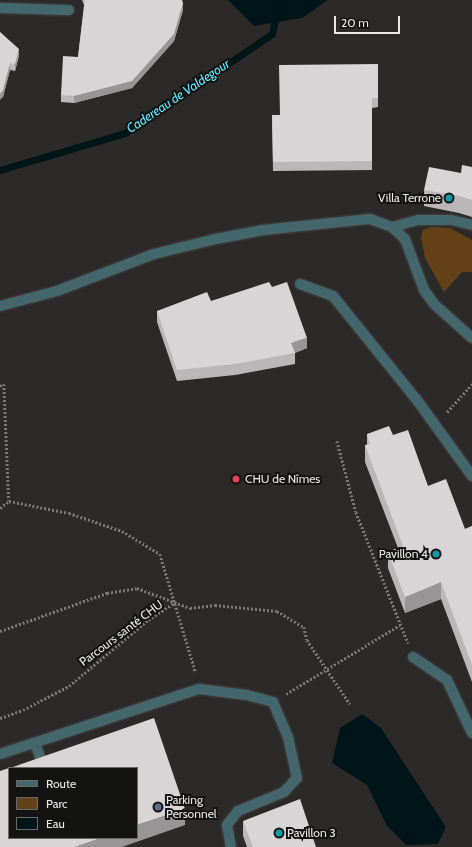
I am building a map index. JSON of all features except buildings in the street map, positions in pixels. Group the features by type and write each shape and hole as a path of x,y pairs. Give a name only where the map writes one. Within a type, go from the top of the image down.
{"street":[{"path":"0,8 69,10"},
{"path":"0,306 57,291 154,254 263,230 370,219 392,227 405,239 424,290 434,304 472,338"},
{"path":"392,227 419,220 450,220 472,225"},
{"path":"300,284 333,296 436,425 472,476"},
{"path":"413,657 447,680 472,733"},
{"path":"0,754 199,689 247,695 273,702 288,737 297,778 284,792 238,811 228,825 231,847"},
{"path":"35,743 44,767"}],"path":[{"path":"0,387 4,384 9,502"},
{"path":"436,425 472,384"},
{"path":"337,441 356,512 413,657"},
{"path":"0,508 9,502 69,513 122,531 160,554 195,662 199,689"},
{"name":"Parcours santé CHU","path":"0,631 107,592 137,588 175,603"},
{"path":"175,603 190,608 215,606 277,611 304,627 307,640 350,704"},
{"name":"Parcours santé CHU","path":"0,718 23,710 69,686 148,620 175,603"},
{"path":"292,690 400,625"}],"green space":[{"path":"432,227 450,228 472,240 472,272 462,272 444,292 425,258 421,237 423,230"}],"water":[{"path":"228,0 328,0 302,18 254,26"},
{"path":"362,714 381,728 446,827 438,844 406,845 387,826 367,785 332,763 340,728"}],"waterway":[{"name":"Cadereau de Valdegour","path":"0,170 125,133 272,34 279,0"}],"place":[{"name":"Villa Terrone","path":"449,198"},
{"name":"CHU de Nîmes","path":"236,479"},
{"name":"Pavillon 4","path":"436,554"},
{"name":"Parking Personnel","path":"158,807"},
{"name":"Pavillon 3","path":"279,833"}]}
